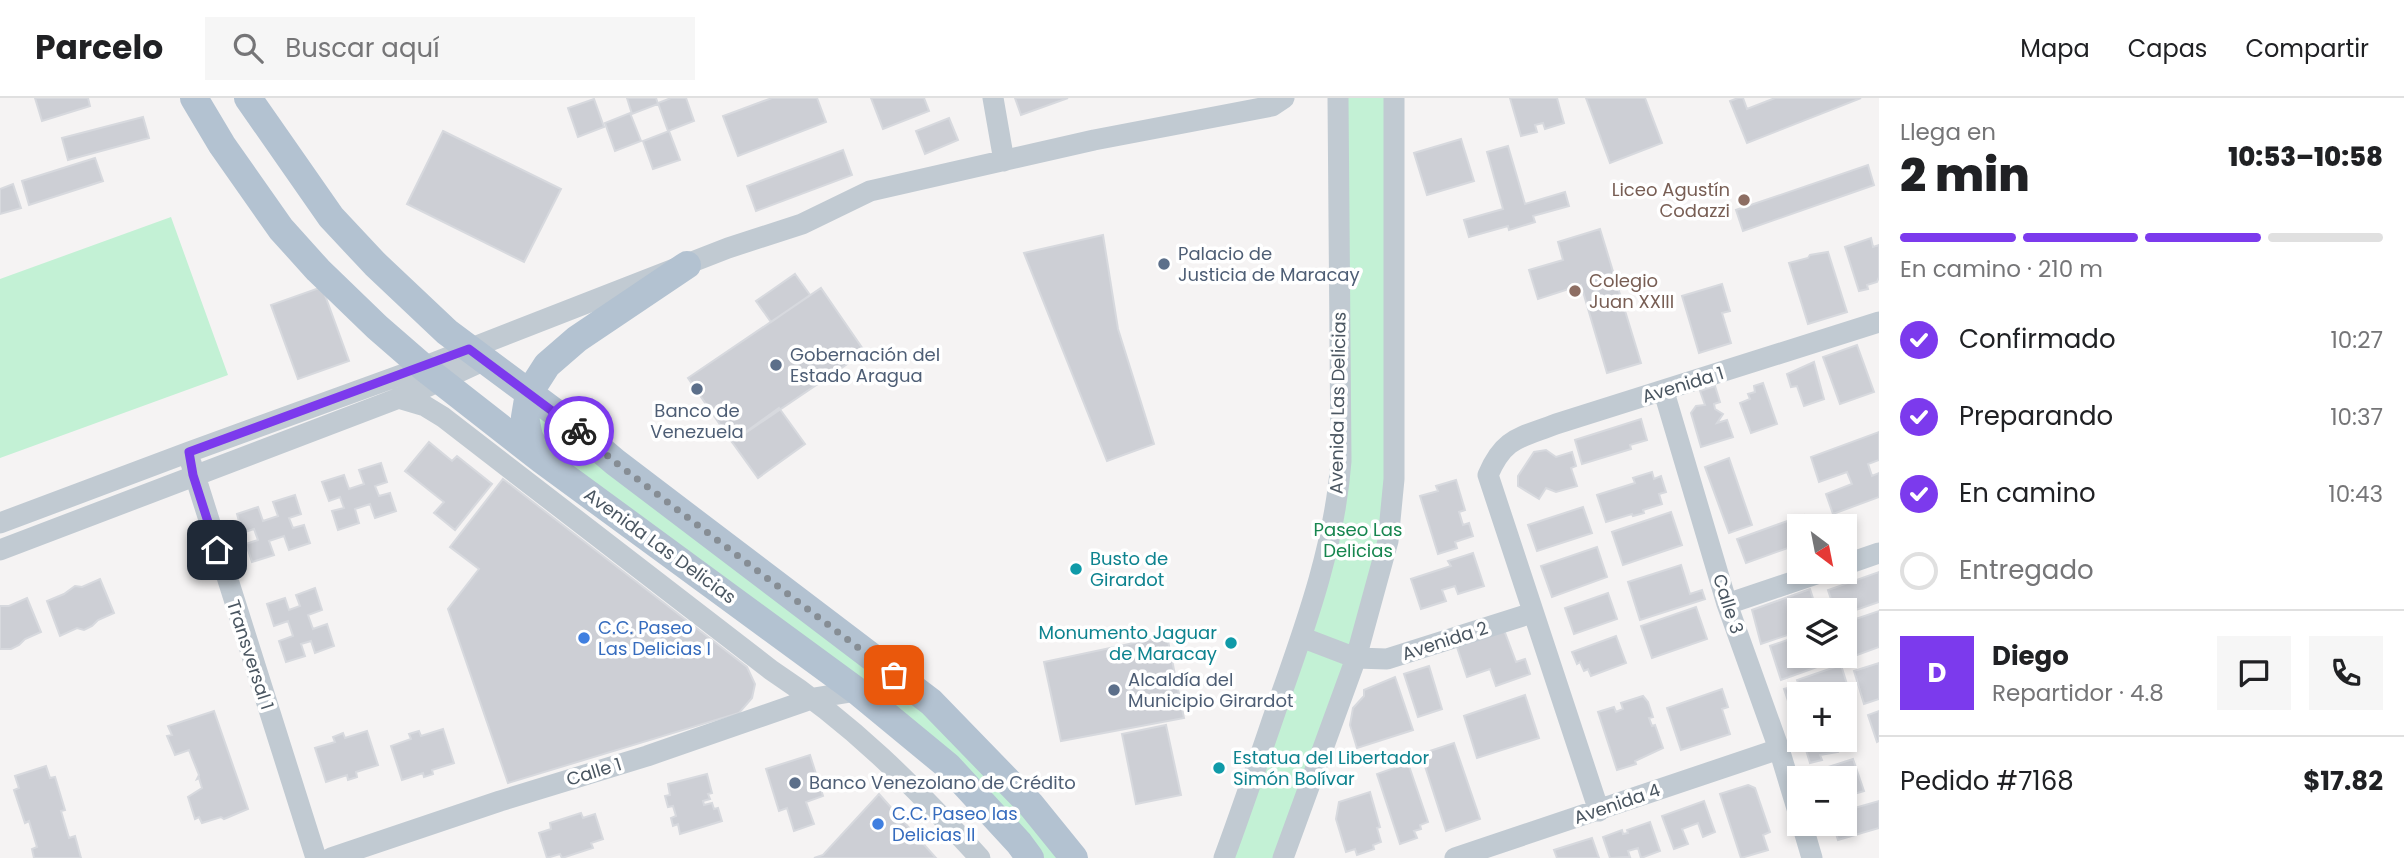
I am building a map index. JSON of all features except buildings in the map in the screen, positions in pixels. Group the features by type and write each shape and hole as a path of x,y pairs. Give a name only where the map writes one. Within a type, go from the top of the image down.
{"main road":[{"name":"Avenida Las Delicias","path":"194,98 222,145 281,229 318,270 432,374 542,460 858,691 948,766 1030,858"},
{"path":"247,98 331,217 384,273 447,332 931,702 1031,805 1074,855"},
{"path":"542,460 529,438 524,417 529,393 547,365 577,339 687,265"}],"street":[{"path":"993,98 1004,161"},
{"path":"0,523 189,452 432,374 728,248 802,224 870,191 1094,140 1272,106 1284,98"},
{"name":"Avenida Las Delicias","path":"1224,858 1301,637 1329,544 1339,489 1338,98"},
{"path":"1283,858 1356,658 1388,541 1394,478 1394,98"},
{"name":"Avenida 1","path":"1532,613 1488,475 1495,458 1507,443 1879,322"},
{"path":"0,550 398,398 432,374"},
{"name":"Calle 3","path":"1664,391 1727,604 1787,775"},
{"path":"398,398 425,405 443,417 771,670 814,698 916,788 980,858"},
{"name":"Transversal 1","path":"189,452 193,475 316,858"},
{"path":"1857,561 1879,553"},
{"path":"1727,604 1787,584"},
{"path":"1532,613 1599,811"},
{"name":"Avenida 2","path":"1356,658 1387,659 1532,613"},
{"path":"1301,637 1356,658"},
{"name":"Calle 1","path":"331,858 500,801 647,756 814,698 858,691"},
{"name":"Avenida 4","path":"1455,858 1779,749"},
{"path":"1806,836 1812,858"}],"green space":[{"name":"Paseo Las Delicias","path":"1338,98 1394,98 1388,541 1283,858 1224,858 1337,502"},
{"path":"171,217 228,375 0,458 0,279"},
{"path":"529,393 876,661 1080,858 1030,858 948,766 542,460"}],"way so far":[{"path":"579,431 615,462 894,675"}],"place":[{"name":"Liceo Agustín Codazzi","path":"1744,200"},
{"name":"Palacio de Justicia de Maracay","path":"1164,264"},
{"name":"Colegio Juan XXIII","path":"1575,291"},
{"name":"Gobernación del Estado Aragua","path":"776,365"},
{"name":"Banco de Venezuela","path":"697,389"},
{"name":"Busto de Girardot","path":"1076,569"},
{"name":"C.C. Paseo Las Delicias I","path":"584,638"},
{"name":"Monumento Jaguar de Maracay","path":"1231,643"},
{"name":"Alcaldía del Municipio Girardot","path":"1114,690"},
{"name":"Estatua del Libertador Simón Bolívar","path":"1219,768"},
{"name":"Banco Venezolano de Crédito","path":"795,783"},
{"name":"C.C. Paseo las Delicias II","path":"878,824"}],"route":[{"path":"217,550 193,475 189,452 469,349 579,431"}]}
